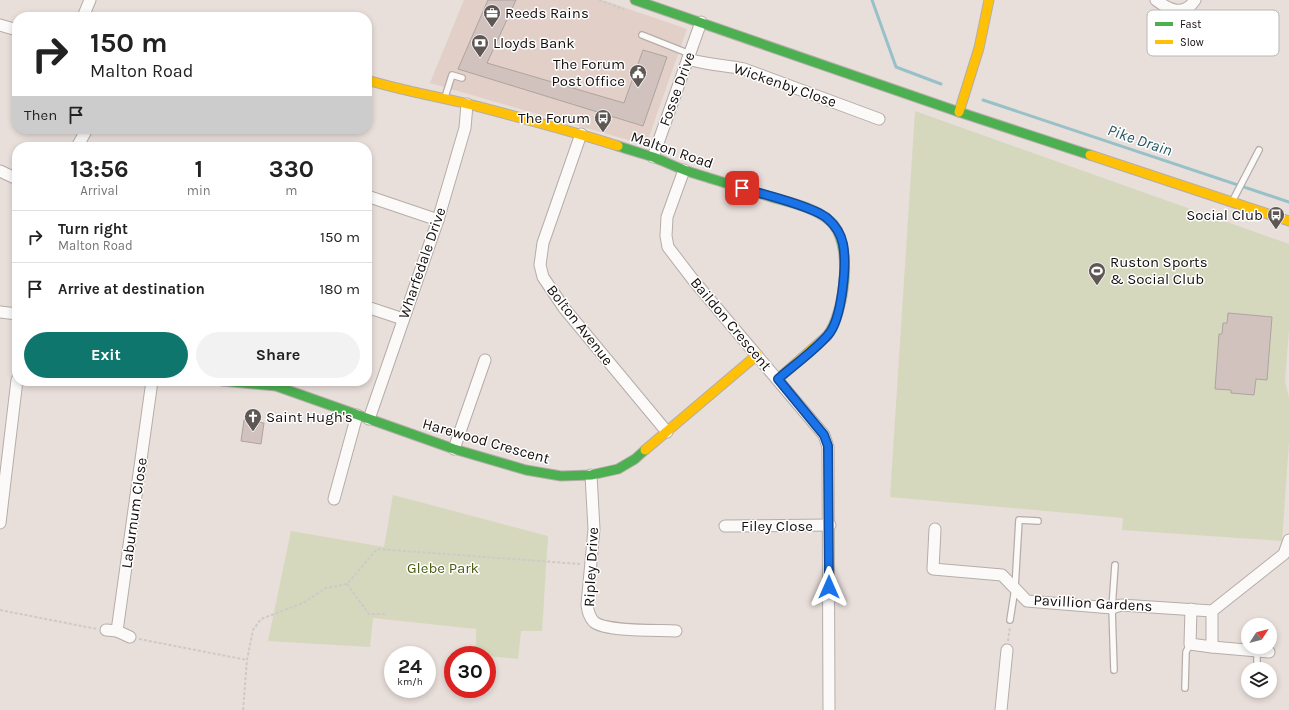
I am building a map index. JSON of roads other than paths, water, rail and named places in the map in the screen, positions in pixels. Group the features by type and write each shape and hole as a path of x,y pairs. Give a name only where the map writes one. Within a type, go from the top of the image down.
{"street":[{"path":"85,12 90,0"},
{"path":"635,0 959,112 1289,221"},
{"path":"959,112 979,48 989,0"},
{"path":"1156,0 1166,8 1173,10"},
{"path":"1183,10 1190,7 1195,0"},
{"name":"Fosse Drive","path":"653,157 701,22"},
{"path":"0,25 12,29"},
{"name":"Wickenby Close","path":"689,56 704,64 744,69 880,119"},
{"name":"Malton Road","path":"372,82 400,90 467,104 581,134 653,157 684,170 813,210 827,218 838,230 843,244 840,308 836,324 828,335 778,379"},
{"name":"Wharfedale Drive","path":"369,419 438,220 465,128 467,104"},
{"name":"Bolton Avenue","path":"581,134 543,243 540,265 543,277 564,308 667,432"},
{"name":"Baildon Crescent","path":"684,170 667,217 666,236 668,247 694,281 824,435 828,446 830,525 829,710"},
{"path":"0,171 12,177"},
{"path":"372,198 438,220"},
{"path":"372,309 403,319"},
{"path":"0,312 12,313"},
{"name":"Harewood Crescent","path":"276,386 454,449 526,470 561,476 591,475 618,469 635,459 757,355"},
{"path":"454,449 485,360"},
{"path":"0,523 16,386"},
{"name":"Laburnum Close","path":"130,636 112,631 151,386"},
{"path":"334,499 357,415"},
{"name":"Ripley Drive","path":"591,475 594,529 587,605 589,616 595,622 607,628 676,631"},
{"name":"Filey Close","path":"725,526 830,525"},
{"name":"Pavillion Gardens","path":"935,529 933,569 1002,575 1027,601 1112,608 1121,604 1212,611"},
{"path":"1212,647 1212,611 1284,554 1289,545 1289,540"},
{"path":"1191,609 1190,644 1241,650"},
{"path":"1001,710 1007,650"}],"lane":[{"path":"642,35 689,56"},
{"path":"444,99 452,75 462,78"},
{"path":"1232,202 1259,150"},
{"path":"1010,620 1015,588 1018,520 1038,521"},
{"path":"1114,670 1112,608 1115,565"},
{"path":"1185,688 1186,652 1190,644"}],"waterway":[{"name":"Pike Drain","path":"872,0 896,67 941,84"},
{"name":"Pike Drain","path":"983,100 1289,202"}],"place":[{"name":"Reeds Rains","path":"492,28"},
{"name":"Lloyds Bank","path":"480,58"},
{"name":"The Forum Post Office","path":"638,88"},
{"name":"The Forum","path":"603,133"},
{"name":"Social Club","path":"1276,230"},
{"name":"Ruston Sports & Social Club","path":"1097,286"},
{"name":"Saint Hugh's","path":"253,432"}],"park label":[{"name":"Glebe Park","path":"443,568"}]}
